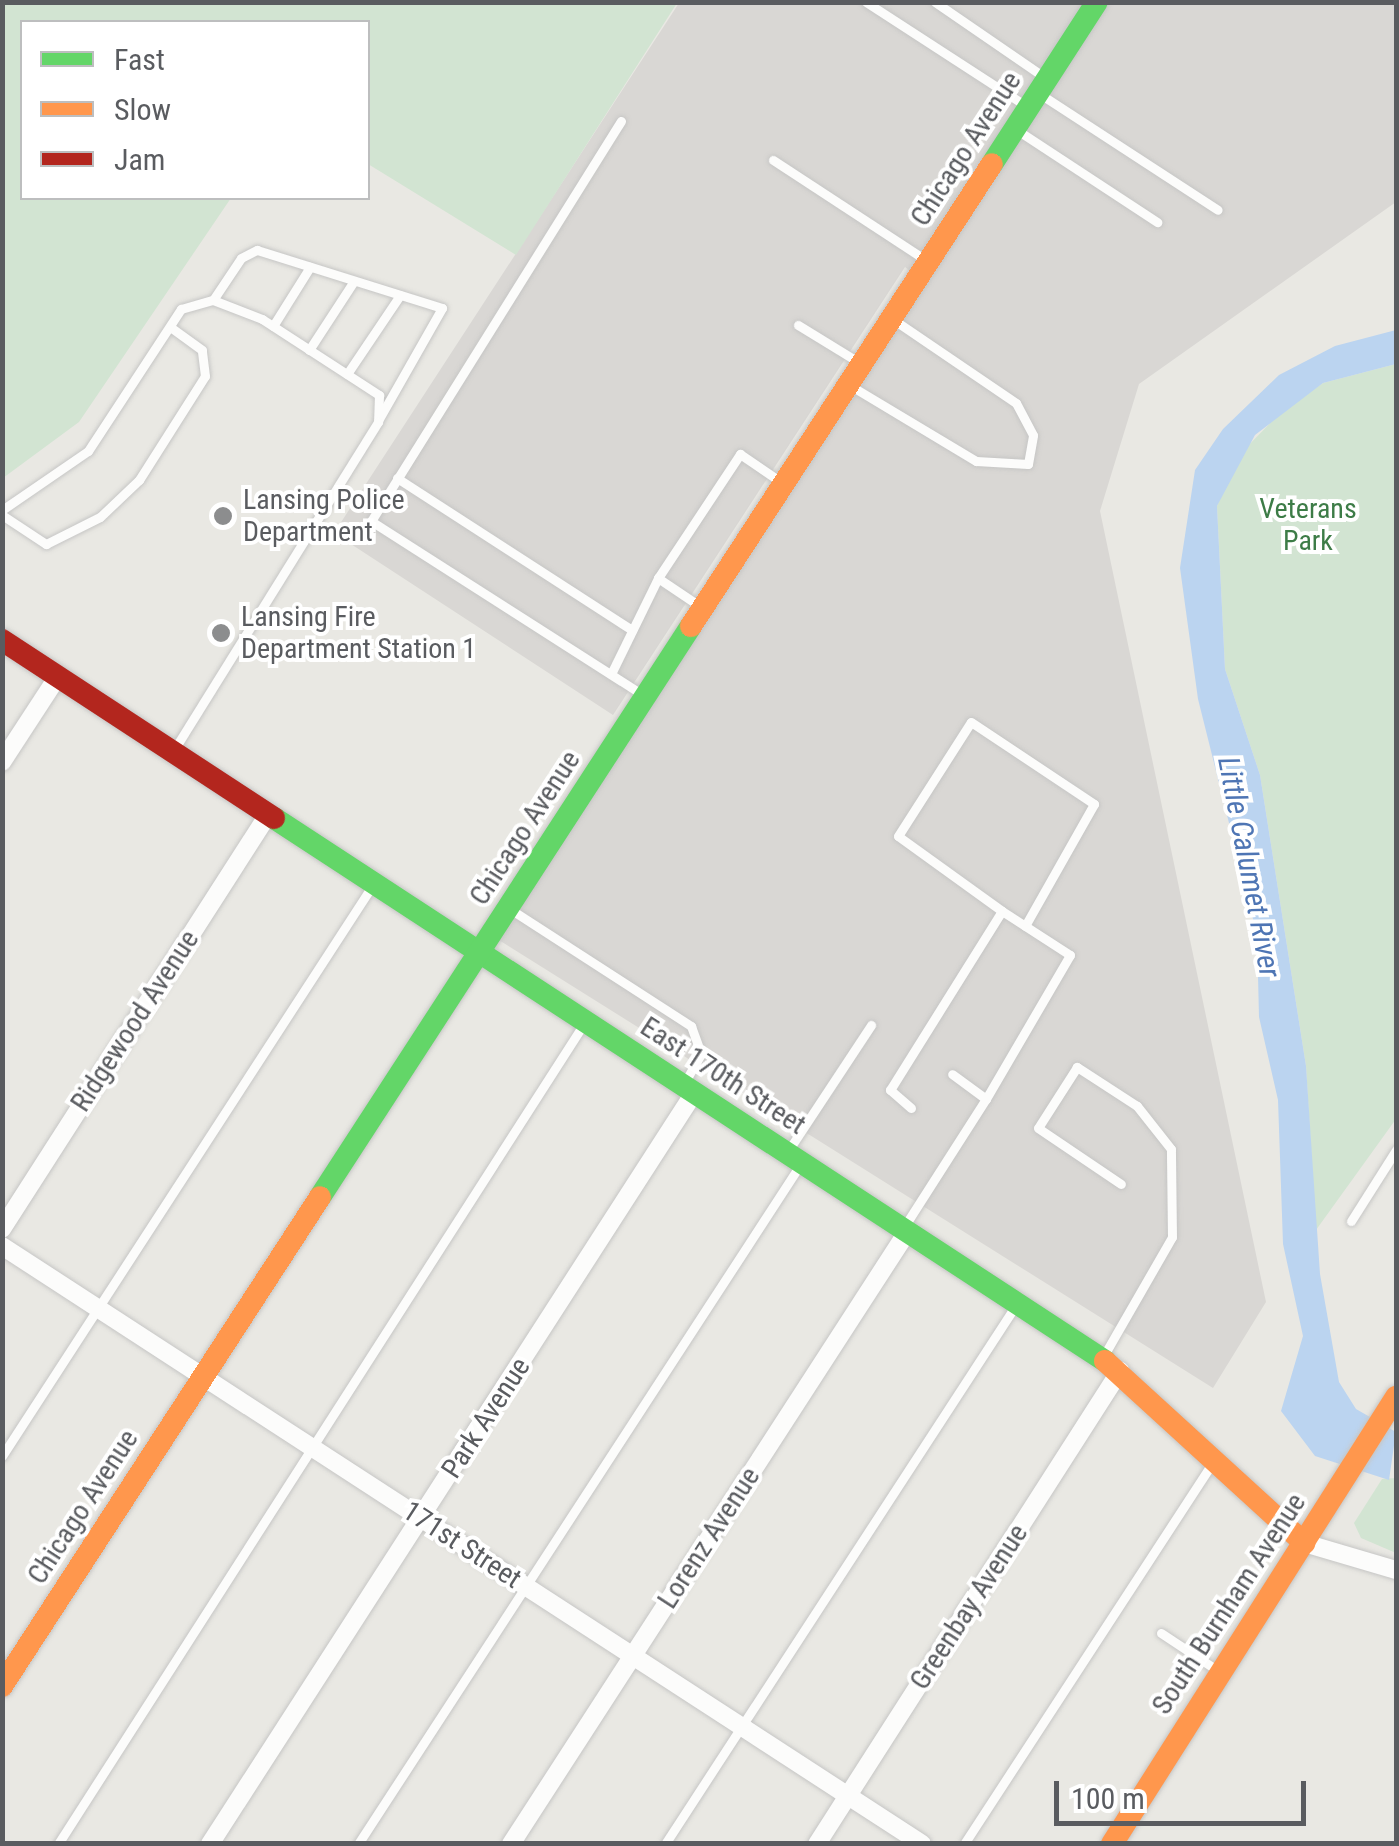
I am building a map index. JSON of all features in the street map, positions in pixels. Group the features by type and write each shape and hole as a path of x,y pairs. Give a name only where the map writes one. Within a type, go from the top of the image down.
{"street":[{"name":"Chicago Avenue","path":"2,1686 1096,2"},
{"name":"East 170th Street","path":"2,640 1110,1365 1216,1456 1304,1543 1396,1570"},
{"path":"2,762 58,676"},
{"name":"Ridgewood Avenue","path":"2,1229 268,814"},
{"name":"Park Avenue","path":"210,1844 422,1518 688,1089"},
{"name":"Lorenz Avenue","path":"511,1844 905,1231"},
{"name":"171st Street","path":"2,1246 922,1844"},
{"name":"Greenbay Avenue","path":"818,1844 1110,1365"},
{"name":"South Burnham Avenue","path":"1112,1844 1396,1397"}],"lane":[{"path":"866,2 1038,93 1218,210"},
{"path":"934,2 1038,93"},
{"path":"620,121 371,520 646,697"},
{"path":"1015,128 1157,222"},
{"path":"773,160 928,262"},
{"path":"170,327 202,350 205,376 139,480 100,517 46,544 2,512 88,451 181,310 213,300 241,258 257,250 442,308 444,318 173,752"},
{"path":"273,326 310,267"},
{"path":"309,350 354,280"},
{"path":"347,374 400,294"},
{"path":"213,300 273,326 379,394 378,422"},
{"path":"798,325 856,374 976,462 1028,464 1033,434 1016,403 892,318"},
{"path":"611,674 658,578 740,454 784,484"},
{"path":"397,478 632,630"},
{"path":"658,578 703,608"},
{"path":"905,1231 1070,956 1024,926 1002,911 898,836 971,722 1094,804 1024,926"},
{"path":"2,1456 374,883"},
{"path":"509,908 691,1026 701,1054 688,1089"},
{"path":"912,1108 890,1090 1002,911"},
{"path":"58,1844 585,1022"},
{"path":"358,1844 526,1586 794,1158 871,1025"},
{"path":"1110,1365 1172,1237 1171,1149 1137,1106 1077,1067 1038,1128 1121,1184"},
{"path":"952,1074 986,1100"},
{"path":"1351,1221 1396,1150"},
{"path":"666,1844 1016,1304"},
{"path":"964,1844 1216,1456"},
{"path":"1161,1633 1221,1673"}],"shaded area":[{"path":"679,3 1396,3 1396,202 1139,384 1100,511 1266,1302 1213,1388 491,935 918,277 905,267 613,715 334,533"}],"green space":[{"path":"3,2 677,2 516,255 370,165 370,20 20,20 20,200 230,200 79,422 3,478"},
{"name":"Veterans Park","path":"1396,364 1396,1119 1316,1230 1306,1066 1260,775 1225,669 1217,506 1240,454 1278,415 1323,383"},
{"path":"1396,1478 1396,1553 1361,1538 1354,1523 1382,1479"}],"water":[{"name":"Little Calumet River","path":"1396,330 1396,364 1323,383 1255,435 1217,506 1225,669 1260,775 1306,1066 1320,1274 1339,1382 1356,1409 1396,1432 1389,1480 1315,1456 1281,1411 1303,1336 1283,1244 1278,1100 1259,1017 1257,935 1198,699 1180,568 1195,470 1223,429 1279,375 1335,346"}],"traffic: fast":[{"path":"992,164 1097,2"},
{"path":"320,1197 691,626"},
{"path":"274,818 1105,1361"}],"traffic: slow":[{"path":"691,626 992,164"},
{"path":"2,1686 320,1197"},
{"path":"1105,1361 1304,1543"},
{"path":"1112,1844 1396,1397"}],"traffic: jam":[{"path":"2,640 274,818"}],"place":[{"name":"Lansing Police Department","path":"223,516"},
{"name":"Lansing Fire Department Station 1","path":"221,633"}]}
